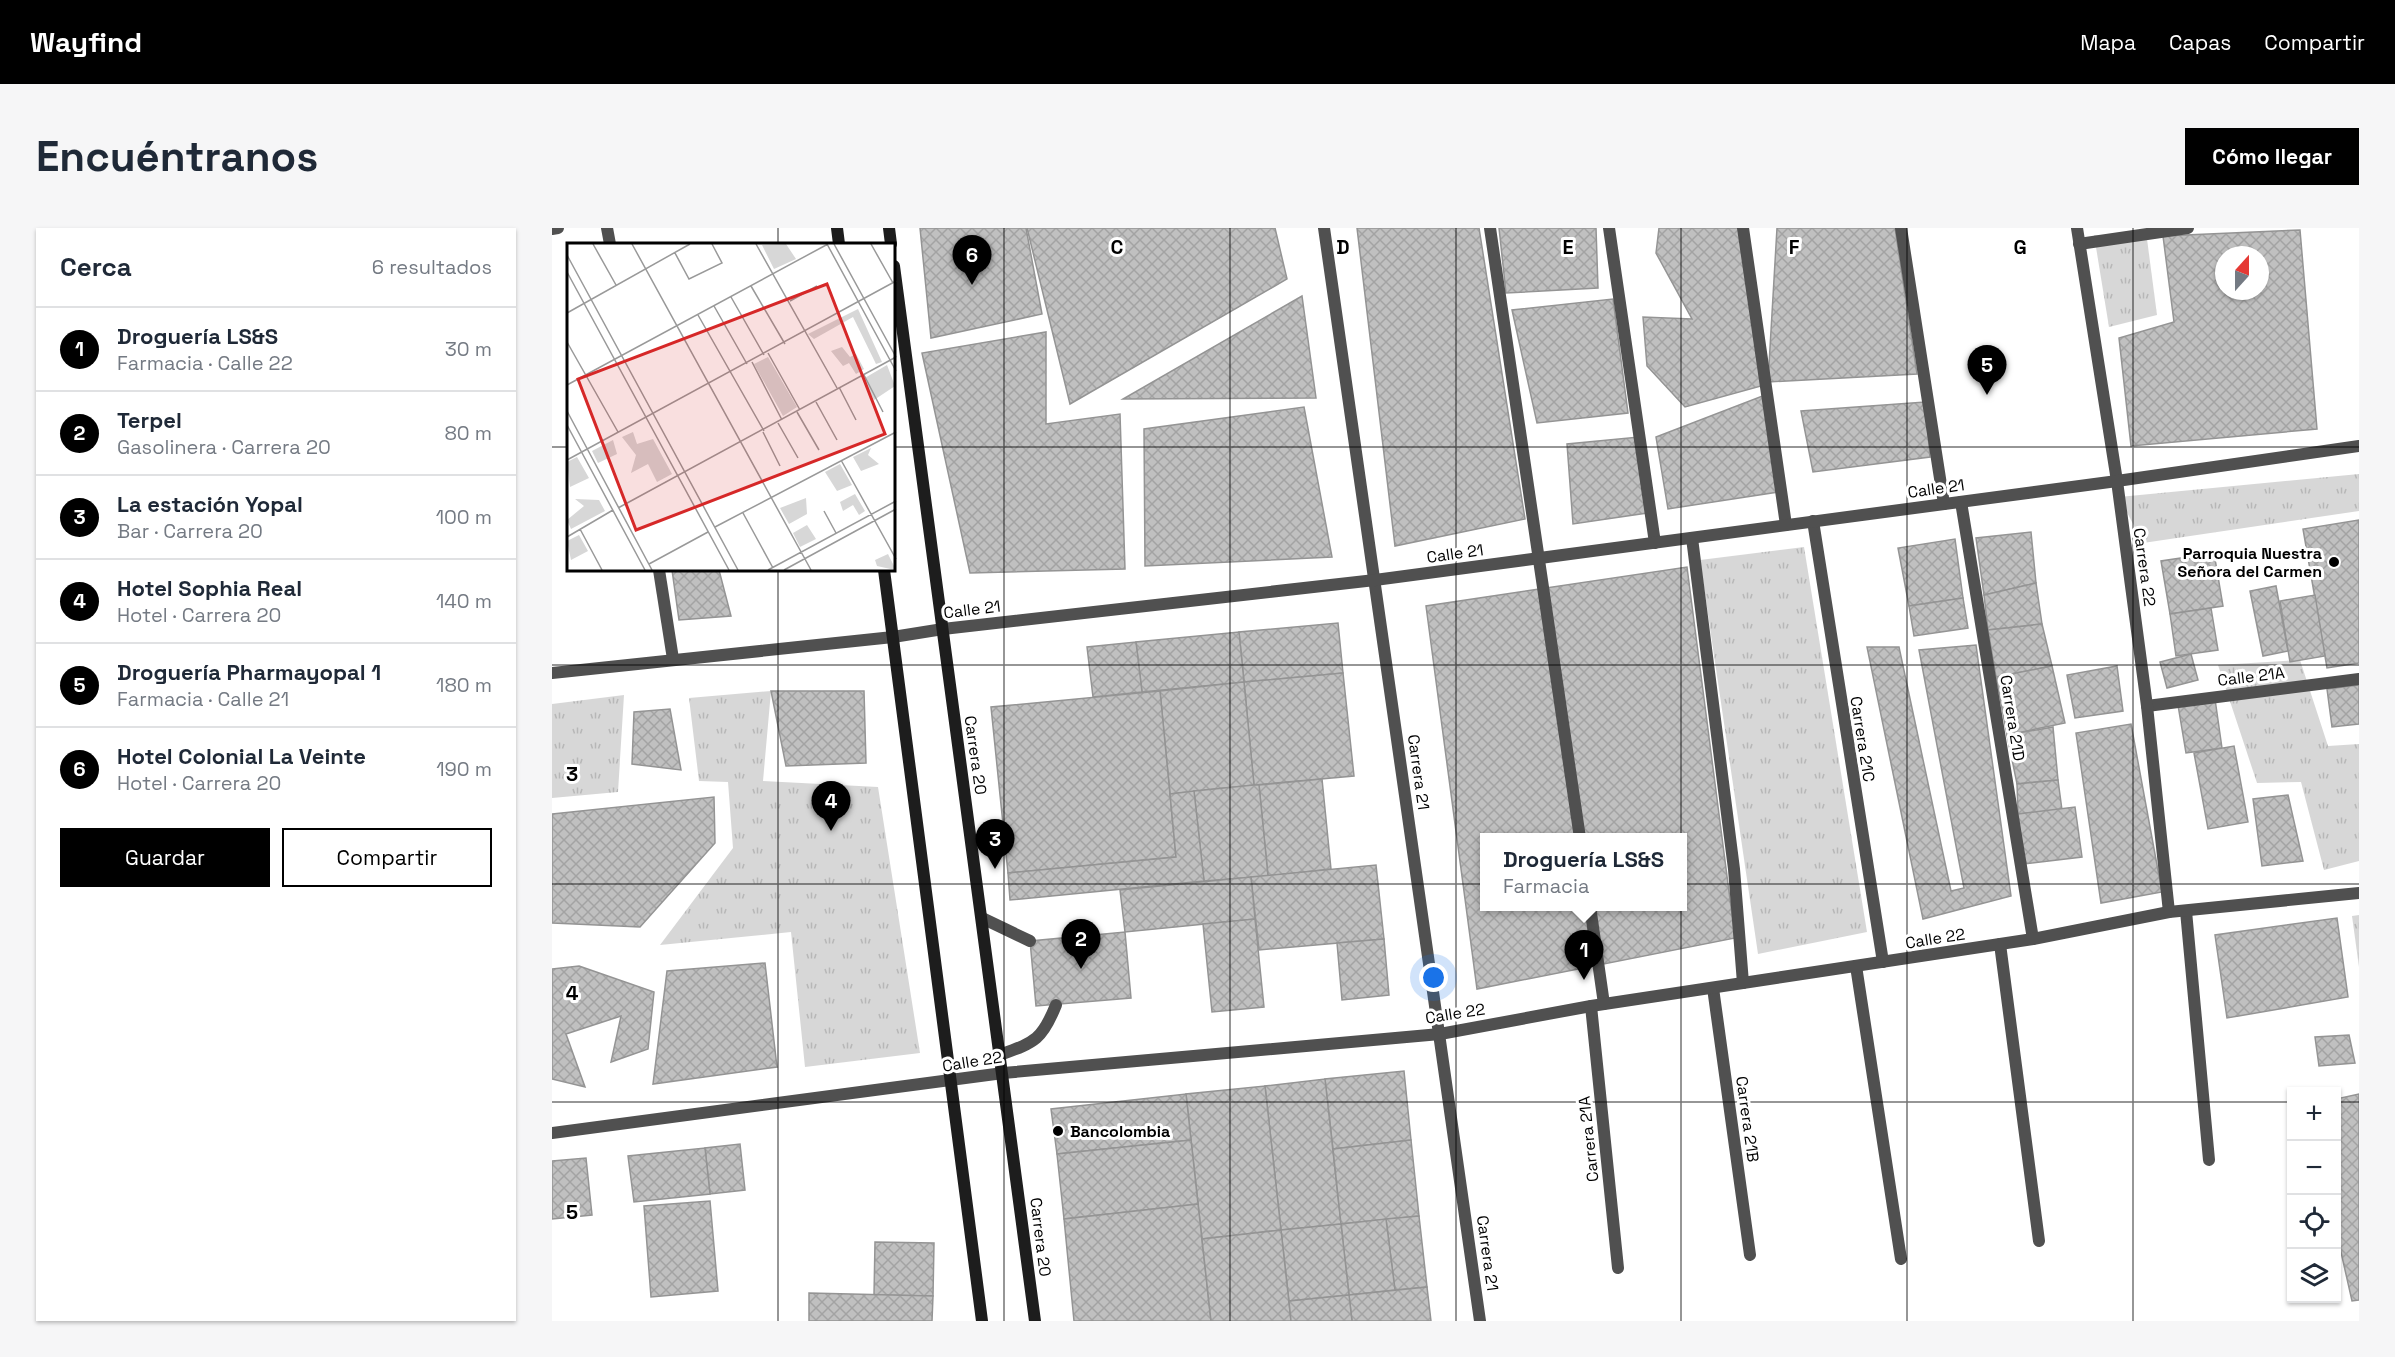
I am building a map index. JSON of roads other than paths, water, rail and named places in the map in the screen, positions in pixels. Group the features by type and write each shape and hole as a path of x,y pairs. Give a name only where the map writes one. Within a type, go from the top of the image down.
{"main road":[{"path":"837,228 839,243"},
{"path":"889,228 891,243"},
{"name":"Carrera 20","path":"896,281 1035,1321"},
{"path":"884,572 982,1321"}],"street":[{"path":"552,229 558,228"},
{"path":"607,228 610,243"},
{"name":"Carrera 21","path":"1324,228 1480,1321"},
{"path":"1490,228 1579,833"},
{"path":"1609,228 1655,543"},
{"path":"1743,228 1786,525"},
{"path":"1901,228 1944,504"},
{"name":"Carrera 22","path":"2077,228 2116,481 2147,706 2169,912"},
{"path":"2079,244 2188,228"},
{"name":"Calle 21","path":"552,673 893,637 942,629 1375,580 2116,481 2359,446"},
{"name":"Carrera 21D","path":"1961,502 2033,939"},
{"name":"Carrera 21C","path":"1813,521 1883,962"},
{"path":"1692,538 1732,857 1743,983"},
{"path":"659,572 673,659"},
{"name":"Calle 21A","path":"2147,706 2359,679"},
{"name":"Calle 22","path":"552,1133 951,1081 1003,1072 1440,1034 1597,1005 2033,939 2169,912 2359,893"},
{"path":"2186,910 2209,1160"},
{"name":"Carrera 21A","path":"1590,911 1618,1268"},
{"path":"982,918 1030,941"},
{"path":"2000,944 2039,1241"},
{"path":"1856,966 1901,1259"},
{"name":"Carrera 21B","path":"1713,988 1750,1255"},
{"path":"1000,1055 1031,1043 1047,1028 1056,1005"}],"place":[{"name":"Hotel Colonial La Veinte","path":"972,285"},
{"name":"Droguería Pharmayopal 1","path":"1987,395"},
{"name":"Parroquia Nuestra Señora del Carmen","path":"2334,562"},
{"name":"Hotel Sophia Real","path":"831,831"},
{"name":"La estación Yopal","path":"995,869"},
{"name":"Terpel","path":"1081,969"},
{"name":"Droguería LS&S","path":"1584,980"},
{"name":"Bancolombia","path":"1058,1131"}]}
